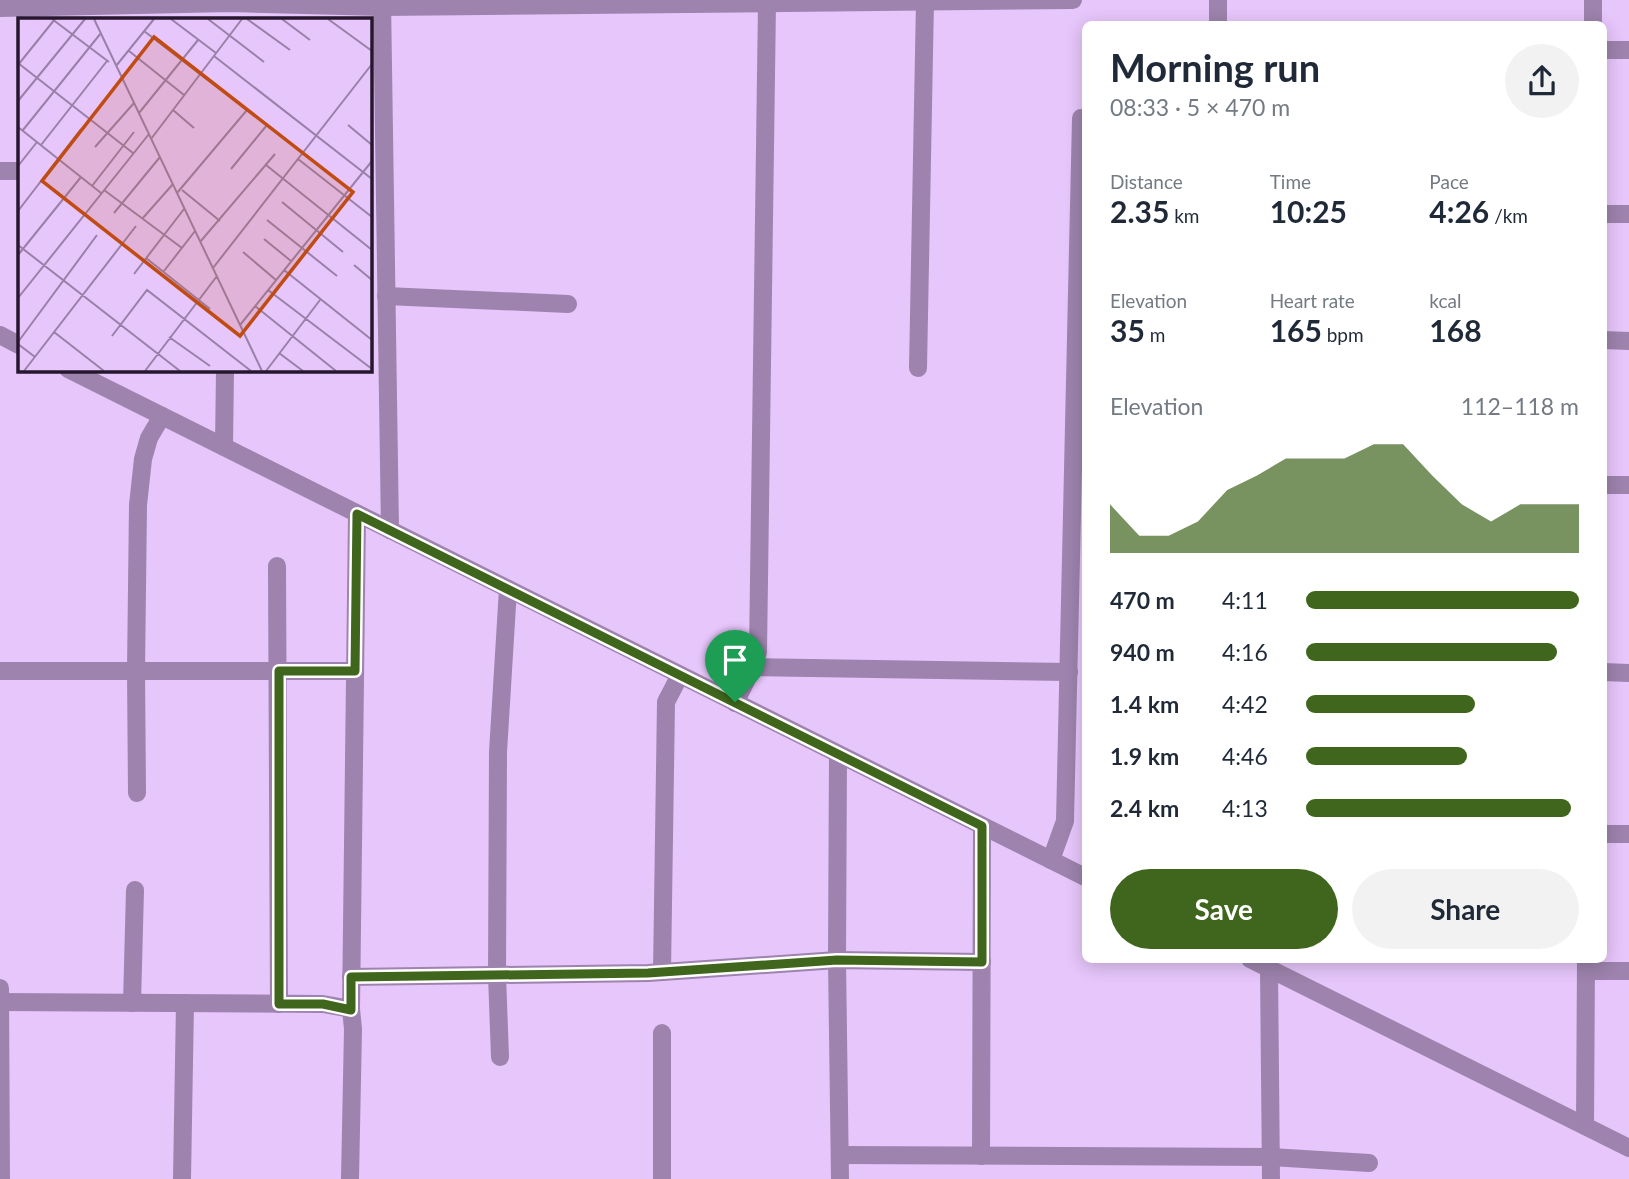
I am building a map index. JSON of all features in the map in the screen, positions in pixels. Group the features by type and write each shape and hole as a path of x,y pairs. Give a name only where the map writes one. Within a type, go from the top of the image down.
{"street":[{"path":"0,8 1073,0"},
{"path":"1218,0 1218,21"},
{"path":"1593,21 1594,0"},
{"path":"918,368 925,1"},
{"path":"735,702 758,652 767,3"},
{"path":"382,4 377,174 386,296 390,530"},
{"path":"1607,50 1629,50"},
{"path":"1051,860 1065,821 1082,207 1081,118"},
{"path":"0,170 18,171"},
{"path":"1607,214 1629,214"},
{"path":"386,296 568,304"},
{"path":"0,335 18,344"},
{"path":"1607,340 1629,341"},
{"path":"72,371 1082,876"},
{"path":"224,447 225,371"},
{"path":"138,793 138,505 143,459 149,438 162,416"},
{"path":"1607,485 1629,485"},
{"path":"350,1179 357,514"},
{"path":"277,566 279,1004"},
{"path":"500,1057 498,752 508,589"},
{"path":"753,667 1069,672"},
{"path":"0,671 355,671"},
{"path":"1607,672 1629,673"},
{"path":"662,972 666,702 680,675"},
{"path":"838,754 840,1179"},
{"path":"981,1156 982,826"},
{"path":"1607,834 1629,834"},
{"path":"132,1003 135,890"},
{"path":"351,977 662,972 837,960 982,962"},
{"path":"1258,963 1629,1148"},
{"path":"1585,1126 1586,965 1629,971"},
{"path":"1269,969 1271,1179"},
{"path":"0,988 1,1179"},
{"path":"0,1002 323,1004 351,1010"},
{"path":"183,1179 185,1003"},
{"path":"662,1033 663,1179"},
{"path":"841,1155 1271,1157 1369,1163"}],"route":[{"path":"357,514 735,702 982,826 982,962 837,960 648,973 351,977 351,1010 323,1004 279,1004 279,671 355,671 357,514"}]}
